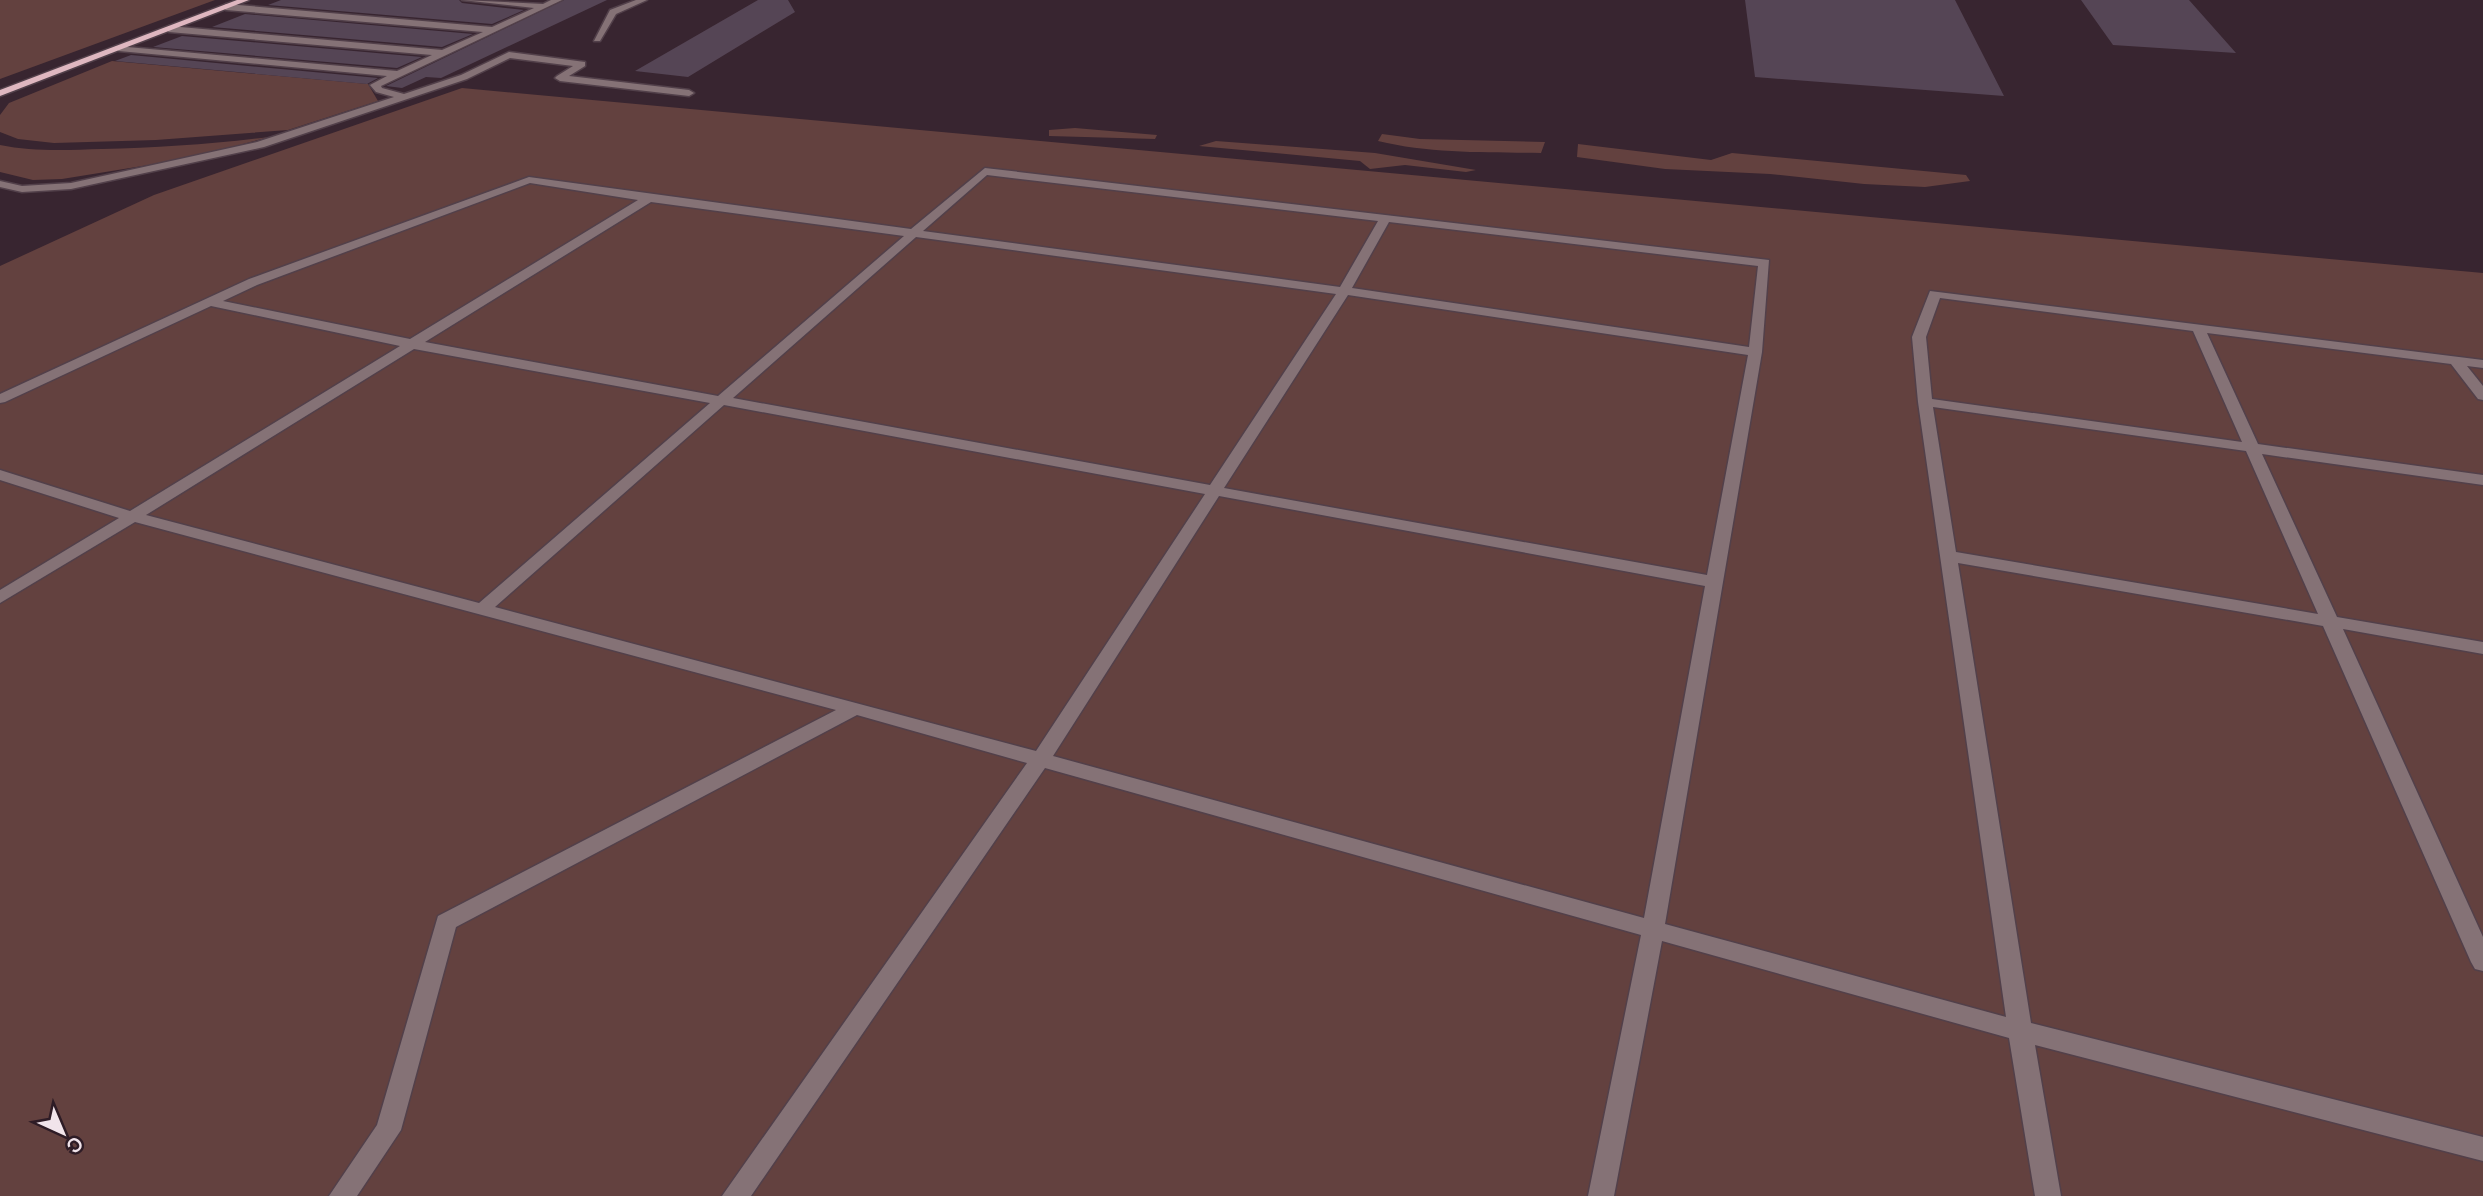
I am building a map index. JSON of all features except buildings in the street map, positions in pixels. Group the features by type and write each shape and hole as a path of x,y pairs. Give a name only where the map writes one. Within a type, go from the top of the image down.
{"main road":[{"path":"0,93 245,0"}],"lane":[{"path":"466,0 544,6"},
{"path":"404,97 379,90 375,85 558,0"},
{"path":"597,39 613,12 643,0"},
{"path":"226,7 493,30"},
{"path":"169,29 442,53"},
{"path":"119,48 396,74"},
{"path":"0,184 22,190 71,187 260,145 464,77 509,55 582,64 561,78 689,93"},
{"path":"482,609 985,171 1765,263 1755,352 1653,930 1601,1196"},
{"path":"0,399 253,282 529,180 1343,291 1755,352"},
{"path":"0,598 649,198"},
{"path":"735,1196 1040,760 1343,291 1385,219"},
{"path":"2048,1196 2020,1031 1925,402 1919,337 1935,295 2483,365"},
{"path":"210,302 412,344 1714,582"},
{"path":"2198,328 2483,962"},
{"path":"2456,361 2483,396"},
{"path":"1925,402 2483,480"},
{"path":"0,475 131,516 855,708 2020,1031 2483,1149"},
{"path":"1949,556 2483,648"},
{"path":"342,1196 388,1130 446,922 855,708"}],"shaded area":[{"path":"0,0 215,0 0,79"},
{"path":"112,61 368,84 378,101 288,130 156,140 54,143 18,139 0,132 0,115 9,103"},
{"path":"462,88 2483,273 2483,1196 0,1196 0,266 154,195"},
{"path":"1075,128 1157,135 1155,139 1049,136 1049,130"},
{"path":"1382,134 1420,139 1545,142 1541,153 1459,152 1378,141"},
{"path":"269,137 192,158 62,179 33,180 0,172 0,145 51,150 165,147"},
{"path":"1216,141 1375,153 1476,170 1466,172 1405,165 1370,169 1360,161 1199,146"},
{"path":"1578,144 1711,160 1732,153 1966,175 1970,181 1925,187 1864,184 1770,174 1665,169 1577,157"}]}
